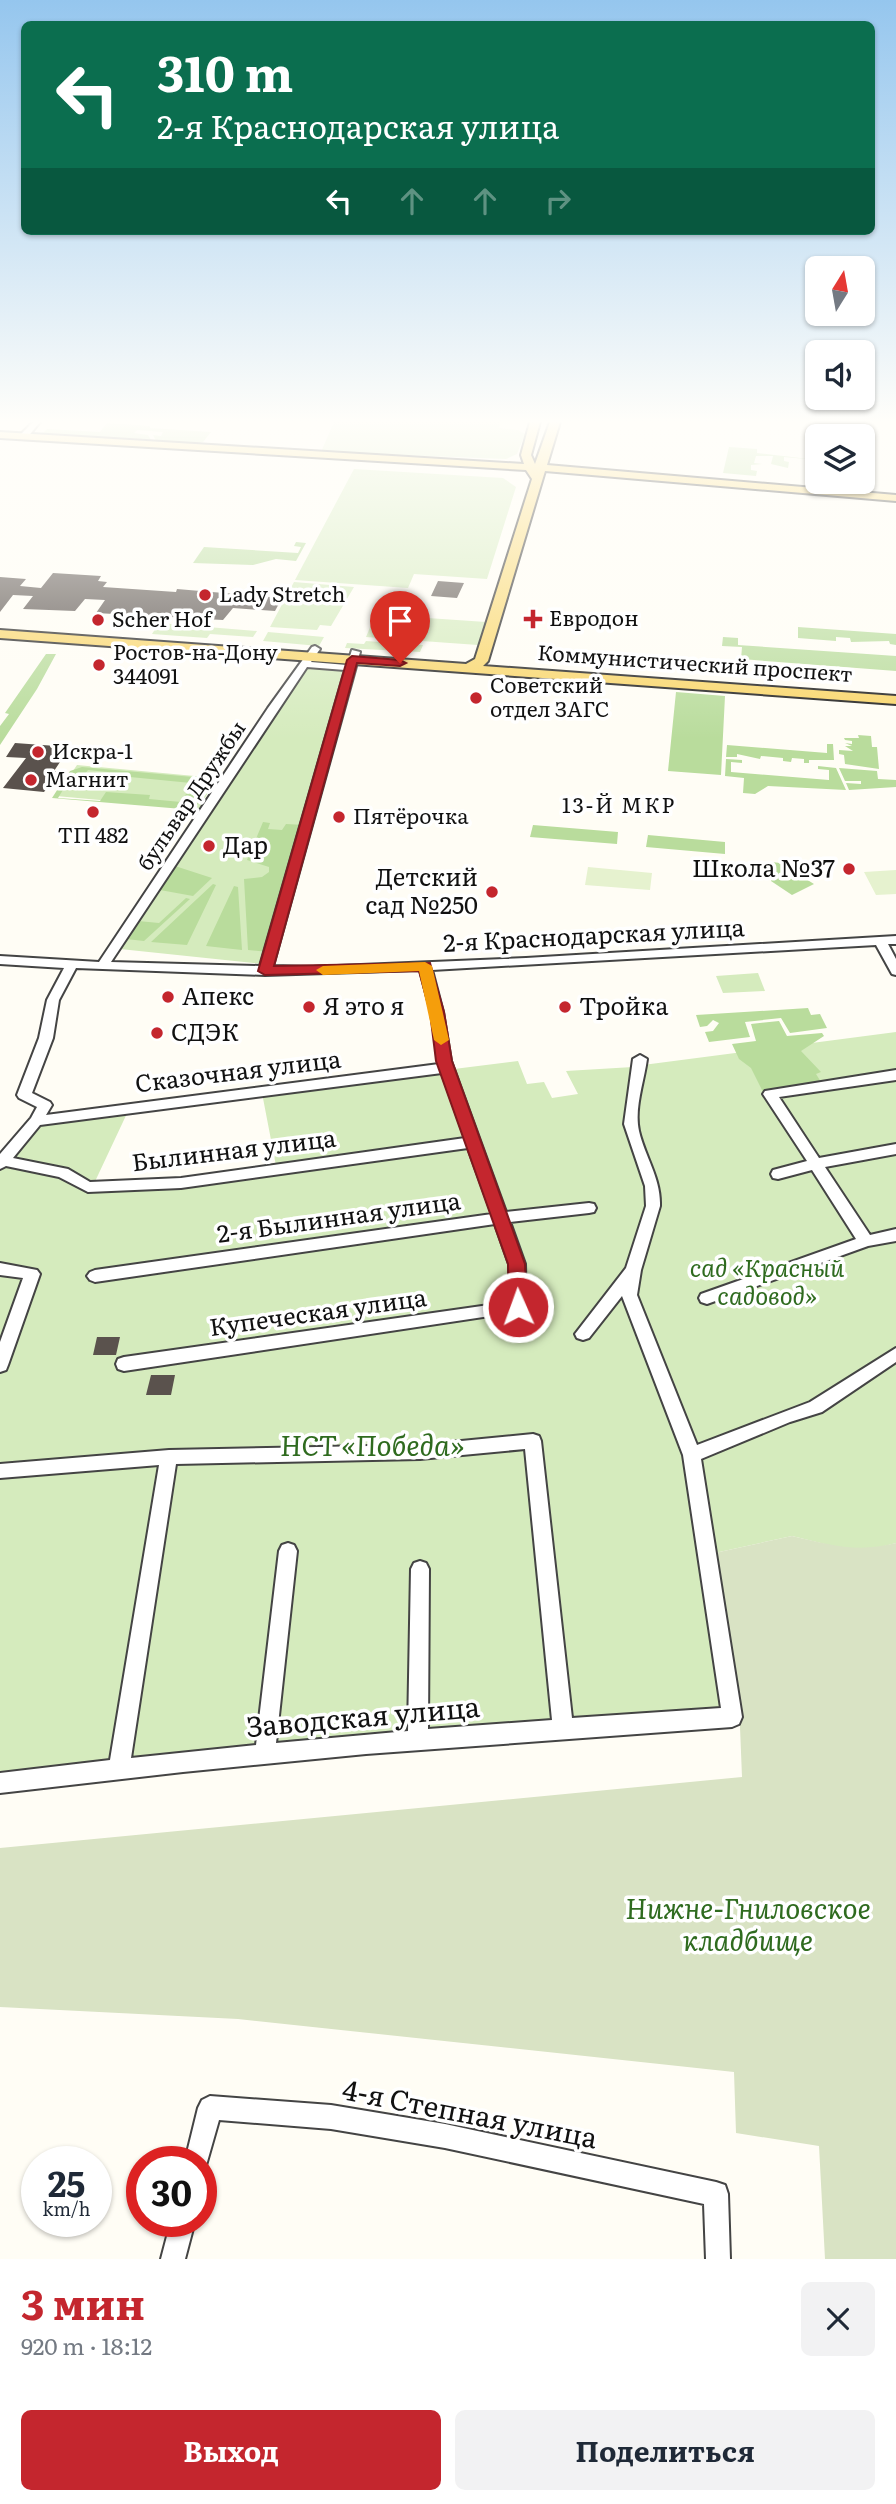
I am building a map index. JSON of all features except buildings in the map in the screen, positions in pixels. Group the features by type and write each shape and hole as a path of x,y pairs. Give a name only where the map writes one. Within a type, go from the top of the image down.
{"main road":[{"path":"480,666 521,527"},
{"name":"Коммунистический проспект","path":"0,634 352,660 480,666 896,700"}],"street":[{"name":"бульвар Дружбы","path":"104,963 310,657"},
{"path":"266,970 352,660"},
{"name":"2-я Краснодарская улица","path":"104,963 266,970 425,966 896,940"},
{"path":"880,941 896,971"},
{"path":"0,960 72,965 104,963"},
{"path":"2,1163 36,1121 45,1105 24,1095 46,1038 53,1000 72,965"},
{"path":"425,966 437,1012 446,1068 501,1217"},
{"path":"640,1059 631,1129 654,1196 629,1295 692,1455 816,1407 896,1354"},
{"name":"Сказочная улица","path":"36,1121 446,1068"},
{"path":"866,1241 770,1094 896,1074"},
{"name":"Былинная улица","path":"2,1163 63,1173 88,1187 137,1187 473,1142"},
{"path":"779,1174 896,1149"},
{"name":"2-я Былинная улица","path":"95,1276 501,1217 589,1208"},
{"name":"Купеческая улица","path":"124,1364 518,1307 517,1264 501,1217"},
{"path":"708,1297 866,1241 896,1235"},
{"path":"0,1269 33,1274 0,1365"},
{"path":"583,1334 634,1270"},
{"path":"0,1471 169,1457 420,1452 533,1441 563,1728"},
{"name":"Заводская улица","path":"0,1783 118,1768 418,1739 732,1717 692,1455"},
{"path":"118,1768 169,1457"},
{"path":"265,1754 288,1550"},
{"path":"418,1739 419,1569"},
{"name":"4-я Степная улица","path":"201,2146 210,2108 344,2119 445,2136 716,2194 718,2259"},
{"path":"173,2259 179,2237"}],"green space":[{"path":"323,527 503,527 487,579 414,574 408,588 295,580"},
{"path":"296,542 306,543 296,561 276,559 253,565 193,563 204,547 298,553 301,547 294,546"},
{"path":"294,582 354,587 331,626 320,625 317,630 270,627"},
{"path":"398,616 486,622 478,645 366,637 373,620 395,622"},
{"path":"159,623 257,631 253,637 210,634 207,638 152,634"},
{"path":"798,627 896,634 896,645 890,644 889,641 851,642 850,638 836,637 836,641 798,638"},
{"path":"268,632 324,637 319,646 263,641"},
{"path":"723,637 738,638 738,645 896,656 896,671 741,659 742,647 722,646"},
{"path":"366,641 423,645 420,652 345,648 347,643 364,644"},
{"path":"46,654 56,654 37,689 0,745 0,726 9,714 5,713"},
{"path":"307,667 345,669 264,964 120,949"},
{"path":"676,692 725,696 721,775 668,771"},
{"path":"858,735 871,736 872,747 877,747 879,769 845,764 844,755 839,754 839,750 853,751 845,746 852,746 845,743 852,744 852,741 844,738 859,738"},
{"path":"827,744 833,744 834,760 809,760 809,763 804,763 804,759 792,758 791,762 783,761 783,758 761,756 760,759 737,754 737,757 726,757 727,745 827,753"},
{"path":"726,759 742,760 742,763 731,762 731,772 829,780 829,770 818,769 818,766 836,768 846,790 768,786 755,794 743,793 744,778 725,776"},
{"path":"77,765 216,778 199,809 56,796"},
{"path":"82,767 215,779 207,792 188,790 191,783 130,777 127,781 113,780 117,773 88,770 80,781 64,780 70,771"},
{"path":"839,768 877,771 878,779 896,780 896,787 849,790 846,783 861,784 861,781 845,781"},
{"path":"61,784 66,785 58,798 100,801 106,792 150,795 149,799 181,802 186,794 204,795 194,810 52,798"},
{"path":"263,822 270,823 268,829 282,830 286,824 304,825 268,952 248,950 244,879 262,877 269,872 269,867 247,860"},
{"path":"533,825 618,832 617,844 530,837"},
{"path":"648,835 725,842 725,854 646,847"},
{"path":"772,862 780,863 814,884 792,895 771,881"},
{"path":"175,866 212,878 193,896 160,890"},
{"path":"588,867 652,873 650,890 585,885"},
{"path":"896,870 896,894 876,895 864,872"},
{"path":"213,884 216,885 187,945 151,942"},
{"path":"234,886 238,887 242,950 206,946"},
{"path":"186,898 190,899 144,941 126,939 138,921 159,923"},
{"path":"758,973 765,991 723,993 716,976"},
{"path":"808,1008 811,1015 820,1014 827,1028 790,1033 781,1018 745,1022 750,1037 709,1042 705,1032 713,1031 719,1023 713,1020 707,1026 700,1027 696,1015"},
{"path":"779,1021 787,1036 822,1033 824,1036 801,1051 821,1072 816,1074 821,1082 763,1092 751,1068 739,1059 732,1044 756,1041 751,1024"},
{"name":"сад «Красный садовод»","path":"896,1032 896,1543 877,1548 845,1549 792,1536 710,1554 696,1456 634,1298 658,1200 633,1128 643,1065"},
{"name":"НСТ «Победа»","path":"518,1061 527,1084 544,1082 552,1098 578,1094 566,1071 633,1067 628,1129 652,1196 626,1294 690,1454 728,1711 0,1779 0,1157 25,1122 130,1107 91,1190 277,1171 262,1093"},
{"name":"Нижне-Гниловское кладбище","path":"792,1536 856,1548 896,1543 896,2259 825,2259 819,2146 736,2133 734,2072 238,2019 0,2007 0,1848 742,1777 740,1727 710,1554"}],"slow traffic":[{"path":"323,970 425,966 441,1040"}],"place":[{"name":"Lady Stretch","path":"205,595"},
{"name":"Евродон","path":"533,619"},
{"name":"Scher Hof","path":"98,620"},
{"name":"Ростов-на-Дону 344091","path":"99,665"},
{"name":"Советский отдел ЗАГС","path":"476,698"},
{"name":"Искра-1","path":"38,752"},
{"name":"Магнит","path":"31,780"},
{"name":"ТП 482","path":"93,812"},
{"name":"Пятёрочка","path":"339,817"},
{"name":"Дар","path":"209,846"},
{"name":"Школа №37","path":"849,869"},
{"name":"Детский сад №250","path":"492,892"},
{"name":"Апекс","path":"168,997"},
{"name":"Я это я","path":"309,1007"},
{"name":"Тройка","path":"565,1007"},
{"name":"СДЭК","path":"157,1033"}],"district":[{"name":"13-Й МКР","path":"619,806"}],"route":[{"path":"400,663 352,660 265,971 425,966 437,1012 444,1061 517,1264 518,1307"}]}
